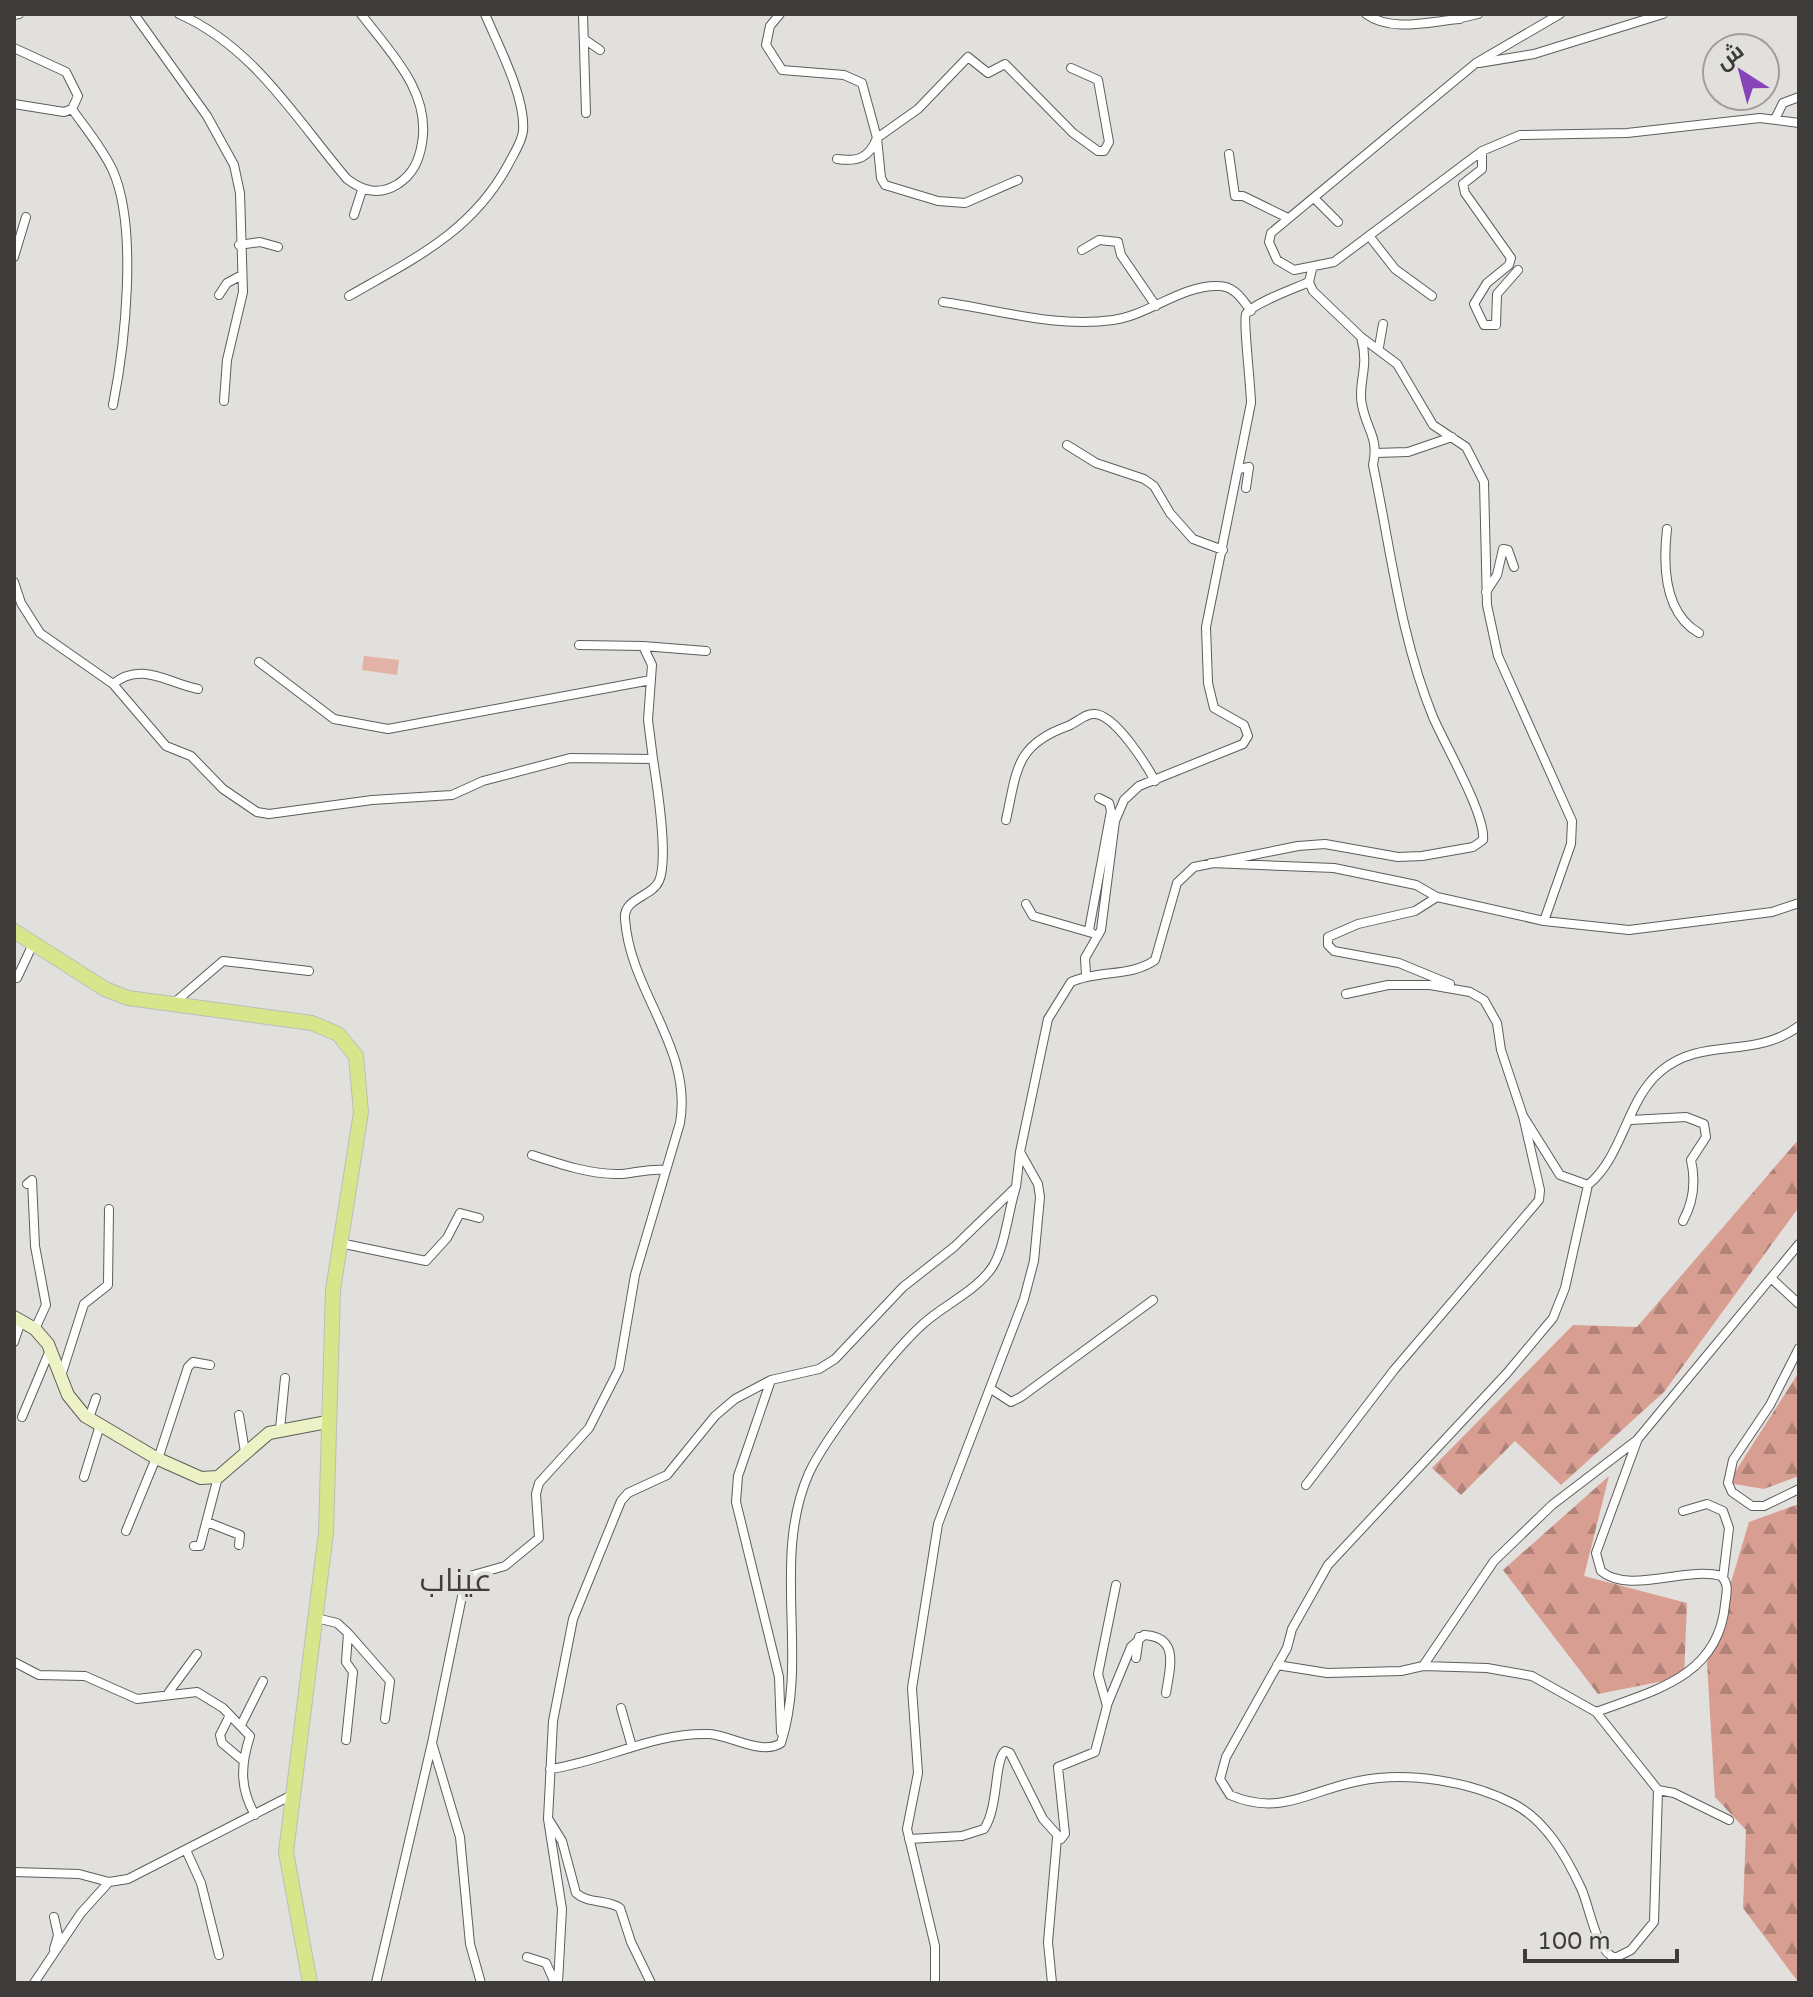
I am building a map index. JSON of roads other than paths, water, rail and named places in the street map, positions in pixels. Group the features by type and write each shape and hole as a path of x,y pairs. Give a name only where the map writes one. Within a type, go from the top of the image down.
{"main road":[{"path":"14,931 105,989 136,1001 312,1023 329,1029 349,1042 356,1056 361,1112 332,1315 326,1533 290,1796 287,1865 310,1983"}],"street":[{"path":"134,14 207,116 234,165 240,193 239,245 243,292 227,360 224,401"},
{"path":"179,14 204,25 239,52 347,179 362,190 378,191 396,185 413,172 424,131 423,110 414,88 361,14"},
{"path":"349,296 437,244 475,214 494,192 516,150 523,131 514,87 485,14"},
{"path":"583,14 586,113"},
{"path":"780,14 770,26 766,45 782,70 856,78 862,83 877,138 881,178 885,185 938,201 965,203 1018,180"},
{"path":"1366,14 1374,20 1397,25 1478,14"},
{"path":"1560,14 1476,63 1271,233 1271,251 1284,266 1294,270 1312,269 1334,262 1482,151 1520,135 1636,132 1775,119 1799,123"},
{"path":"1476,63 1534,54 1663,14"},
{"path":"584,39 600,50"},
{"path":"14,48 66,72 77,89 76,104 72,109 55,112 14,104"},
{"path":"837,159 854,162 867,156 877,138 918,109 968,57 988,73 1005,64 1073,133 1098,151 1104,151 1109,142 1098,80 1071,68"},
{"path":"1775,119 1783,103 1799,97"},
{"path":"72,109 105,156 121,191 128,283 123,353 113,405"},
{"path":"1482,151 1482,169 1463,184 1465,193 1511,258 1509,265 1487,283 1474,304 1484,325 1496,325 1497,294 1518,270"},
{"path":"1229,154 1235,196 1243,196 1288,218"},
{"path":"354,215 362,190"},
{"path":"1314,198 1338,222"},
{"path":"14,257 26,217"},
{"path":"1370,237 1404,277 1432,296"},
{"path":"1082,250 1099,240 1118,242 1121,255 1156,306"},
{"path":"239,245 260,242 278,247"},
{"path":"1312,269 1309,282 1320,299 1361,337 1379,347 1407,377 1433,425 1466,447 1484,482 1488,498 1486,593 1504,675 1572,821 1571,844 1544,921"},
{"path":"219,295 227,283 242,275"},
{"path":"1086,975 1085,958 1101,930 1119,807 1131,792 1243,744 1248,736 1244,725 1214,708 1208,683 1206,627 1251,403 1252,376 1245,323 1251,311 1309,282"},
{"path":"943,302 1069,323 1113,320 1218,286 1236,291 1251,311"},
{"path":"1379,347 1383,324"},
{"path":"781,1743 793,1690 792,1552 797,1512 810,1472 840,1426 907,1340 994,1265 1016,1187 1020,1152 1048,1019 1064,988 1086,975 1145,967 1155,960 1177,883 1194,867 1298,846 1325,844 1398,857 1473,847 1483,840 1484,828 1479,812 1449,752 1415,666 1399,605 1373,465 1373,435 1361,402 1367,370 1361,337"},
{"path":"1375,453 1408,452 1452,437"},
{"path":"1067,445 1096,463 1144,479 1154,486 1170,513 1193,539 1223,550"},
{"path":"1239,469 1249,467 1246,488"},
{"path":"1667,529 1664,555 1670,593 1682,617 1699,633"},
{"path":"1486,593 1497,575 1503,549 1508,550 1514,567"},
{"path":"14,582 21,603 40,633 113,684 166,746 191,756 230,793 257,812 269,814 372,800 452,795 483,781 570,758 653,759"},
{"path":"579,645 706,651"},
{"path":"376,1983 432,1743 466,1577 505,1566 539,1538 539,1483 589,1428 619,1369 633,1283 680,1123 682,1086 676,1060 647,993 625,918 629,905 656,887 662,877 661,823 648,720 652,665 643,646"},
{"path":"259,662 334,719 388,729 651,680"},
{"path":"113,684 136,672 149,673 198,689"},
{"path":"1006,820 1020,760 1029,747 1045,734 1086,715 1094,713 1110,719 1155,781"},
{"path":"1093,941 1089,930 1111,811 1109,803 1099,798"},
{"path":"1210,863 1334,868 1416,885 1437,897 1544,921 1629,930 1772,912 1799,903"},
{"path":"1306,1485 1394,1370 1539,1200 1540,1190 1523,1116 1492,1010 1470,992 1399,963 1334,951 1328,945 1328,937 1339,930 1415,911 1437,897"},
{"path":"1026,904 1033,916 1042,920 1089,930"},
{"path":"17,978 33,944"},
{"path":"171,1006 223,961 309,971"},
{"path":"1346,994 1408,984 1470,992"},
{"path":"1277,1665 1327,1673 1401,1671 1423,1666 1517,1671 1545,1681 1596,1712 1658,1790 1654,1922 1631,1950 1615,1958 1604,1949 1583,1891 1555,1842 1542,1826 1513,1803 1437,1780 1418,1778 1361,1780 1287,1803 1254,1804 1230,1795 1220,1779 1222,1766 1328,1565 1516,1363 1553,1318 1565,1288 1588,1185 1600,1175 1658,1073 1681,1057 1699,1050 1757,1046 1799,1026"},
{"path":"1523,1116 1560,1175 1588,1185"},
{"path":"1631,1120 1686,1117 1704,1124 1706,1137 1691,1160 1695,1175 1692,1203 1683,1221"},
{"path":"935,1983 935,1946 907,1823 918,1773 912,1688 938,1524 1027,1290 1038,1234 1038,1184 1020,1152"},
{"path":"532,1155 607,1173 623,1174 645,1167 666,1170"},
{"path":"27,1184 32,1180 35,1246 46,1305 35,1329"},
{"path":"557,1983 562,1909 548,1819 553,1721 570,1629 621,1501 628,1493 667,1475 723,1409 771,1380 819,1369 835,1359 903,1287 954,1247 1016,1187"},
{"path":"61,1376 84,1304 108,1285 109,1209"},
{"path":"340,1243 426,1261 447,1238 460,1213 479,1218"},
{"path":"1423,1666 1456,1612 1505,1549 1563,1496 1637,1440 1799,1244"},
{"path":"1772,1279 1799,1304"},
{"path":"991,1389 1011,1402 1021,1397 1153,1300"},
{"path":"14,1342 17,1319 35,1329 51,1349 73,1405 94,1422 157,1458 201,1478 218,1477"},
{"path":"1799,1348 1770,1405 1733,1460 1728,1483 1732,1492 1752,1506 1764,1506 1799,1489"},
{"path":"22,1417 51,1349"},
{"path":"126,1531 157,1458 188,1367 193,1362 210,1365"},
{"path":"280,1429 285,1378"},
{"path":"771,1380 738,1476 736,1502 779,1677 781,1743"},
{"path":"84,1477 96,1398"},
{"path":"239,1415 245,1452"},
{"path":"194,1546 200,1546 218,1477 258,1440 280,1429 327,1422"},
{"path":"1637,1440 1596,1553 1601,1571 1618,1580 1705,1574 1723,1578"},
{"path":"1596,1712 1670,1685 1706,1657 1715,1643 1725,1611 1727,1587 1723,1578 1729,1528 1723,1511 1707,1504 1683,1511"},
{"path":"207,1522 240,1535 239,1545"},
{"path":"1107,1706 1098,1674 1116,1585"},
{"path":"316,1618 337,1623 390,1681 385,1719"},
{"path":"346,1740 353,1672 346,1662 348,1633"},
{"path":"1057,1838 1065,1834 1058,1767 1095,1752 1107,1706 1131,1647 1139,1637 1157,1636 1169,1647 1172,1656 1166,1693"},
{"path":"1136,1658 1139,1637"},
{"path":"165,1695 175,1687 197,1654"},
{"path":"14,1662 39,1675 85,1676 137,1699 197,1692 212,1699 250,1736 241,1759 246,1800 255,1815"},
{"path":"241,1725 263,1681"},
{"path":"621,1708 632,1747"},
{"path":"230,1715 220,1735 222,1743 241,1759"},
{"path":"550,1769 577,1765 670,1737 708,1734 767,1748 781,1743"},
{"path":"432,1743 460,1837 470,1944 481,1983"},
{"path":"909,1839 962,1836 984,1829 994,1811 998,1762 1005,1751 1010,1753 1057,1838 1048,1942 1052,1983"},
{"path":"1658,1790 1674,1793 1729,1820"},
{"path":"14,1872 79,1874 109,1882 128,1879 290,1796"},
{"path":"548,1819 562,1841 576,1893 582,1898 620,1908 631,1942 651,1983"},
{"path":"186,1850 201,1883 219,1955"},
{"path":"34,1983 87,1905 109,1882"},
{"path":"54,1917 58,1935 54,1954"},
{"path":"527,1957 546,1963 557,1983"}],"district":[{"name":"عيناب","path":"456,1580"}]}
